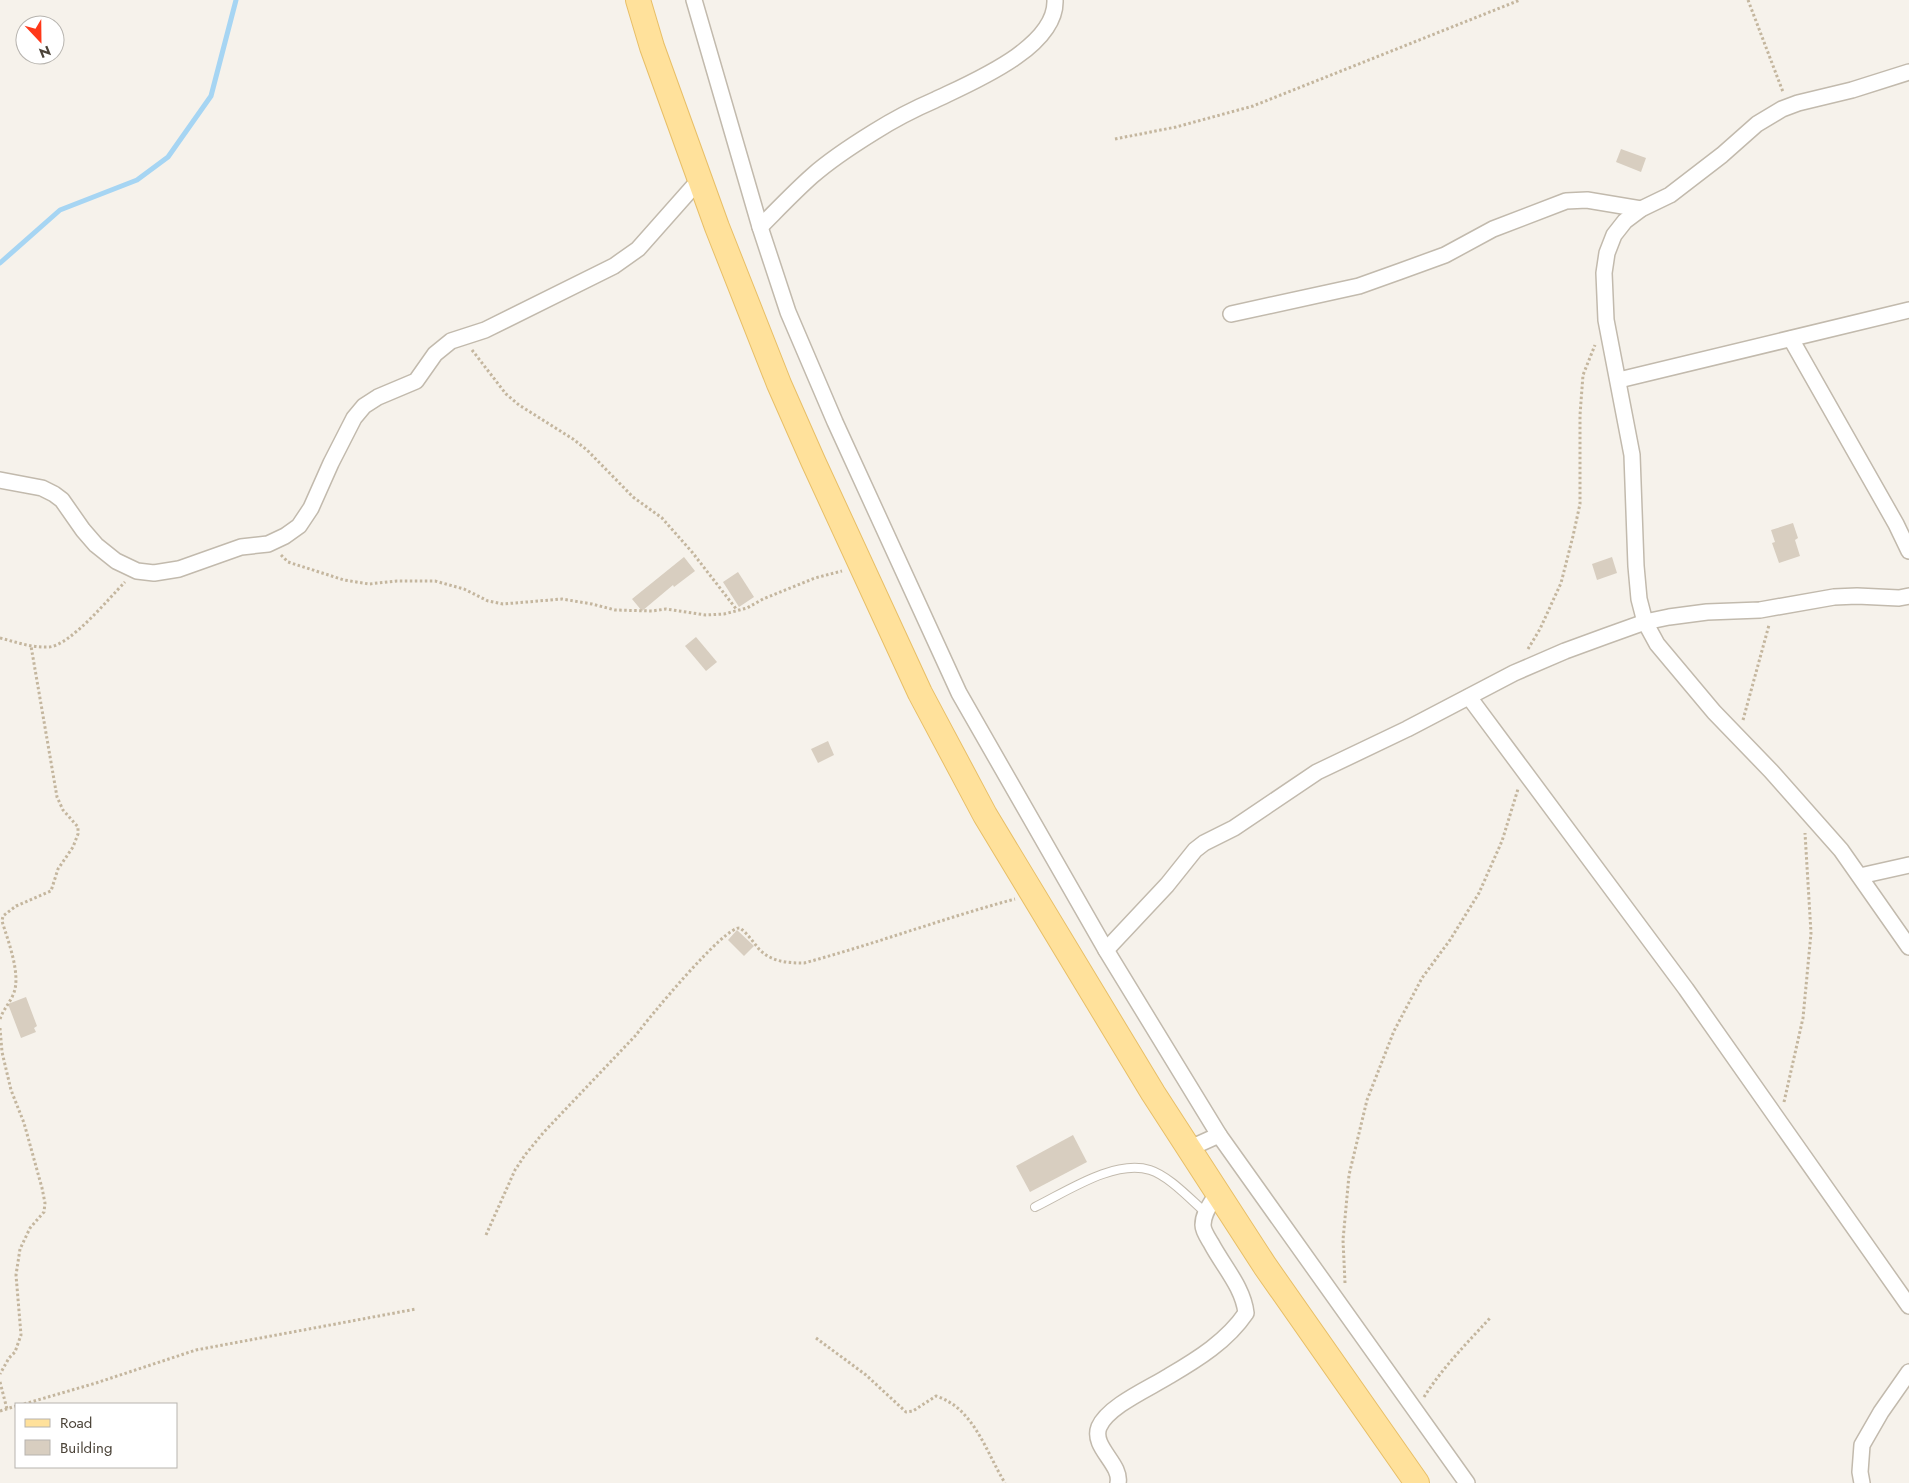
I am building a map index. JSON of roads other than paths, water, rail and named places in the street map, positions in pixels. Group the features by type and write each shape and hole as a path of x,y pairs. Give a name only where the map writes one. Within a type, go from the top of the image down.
{"main road":[{"path":"638,0 652,47 700,180 779,384 920,693 985,816 1188,1149 1211,1203 1265,1266 1417,1483"}],"street":[{"path":"694,0 760,227 788,312 835,422 959,693 1106,950 1219,1135 1467,1483"},
{"path":"760,227 813,176 874,132 933,100 985,77 1033,43 1045,31 1051,19 1055,0"},
{"path":"1909,72 1852,90 1789,106 1757,124 1722,155 1670,195 1641,209 1625,221 1614,235 1607,253 1604,272 1606,320 1632,455 1636,566 1639,599 1645,622 1657,644 1714,712 1841,850 1909,947"},
{"path":"0,480 42,488 54,494 71,512 96,545 116,561 137,571 154,573 179,569 240,547 268,544 285,536 299,526 311,508 354,418 364,406 378,397 416,380 434,354 443,346 485,330 614,266 638,249 700,180"},
{"path":"1231,314 1359,286 1445,255 1493,229 1566,201 1588,200 1641,209"},
{"path":"1619,380 1909,310"},
{"path":"1791,339 1903,522 1909,551"},
{"path":"1106,950 1166,885 1195,850 1204,843 1234,828 1317,772 1514,674 1565,651 1645,622 1691,614 1773,608 1834,597 1900,598 1909,596"},
{"path":"1469,697 1686,989 1909,1306"},
{"path":"1860,876 1909,865"},
{"path":"1188,1149 1219,1135"},
{"path":"1118,1483 1116,1471 1098,1436 1099,1428 1105,1418 1120,1405 1220,1343 1246,1313 1245,1304 1239,1289 1217,1256 1203,1227 1211,1203"},
{"path":"1862,1483 1860,1472 1862,1445 1881,1412 1909,1372"}],"lane":[{"path":"1035,1207 1102,1174 1134,1168 1151,1170 1211,1203"}],"waterway":[{"path":"0,263 60,210 137,180 168,157 211,96 236,0"}]}
